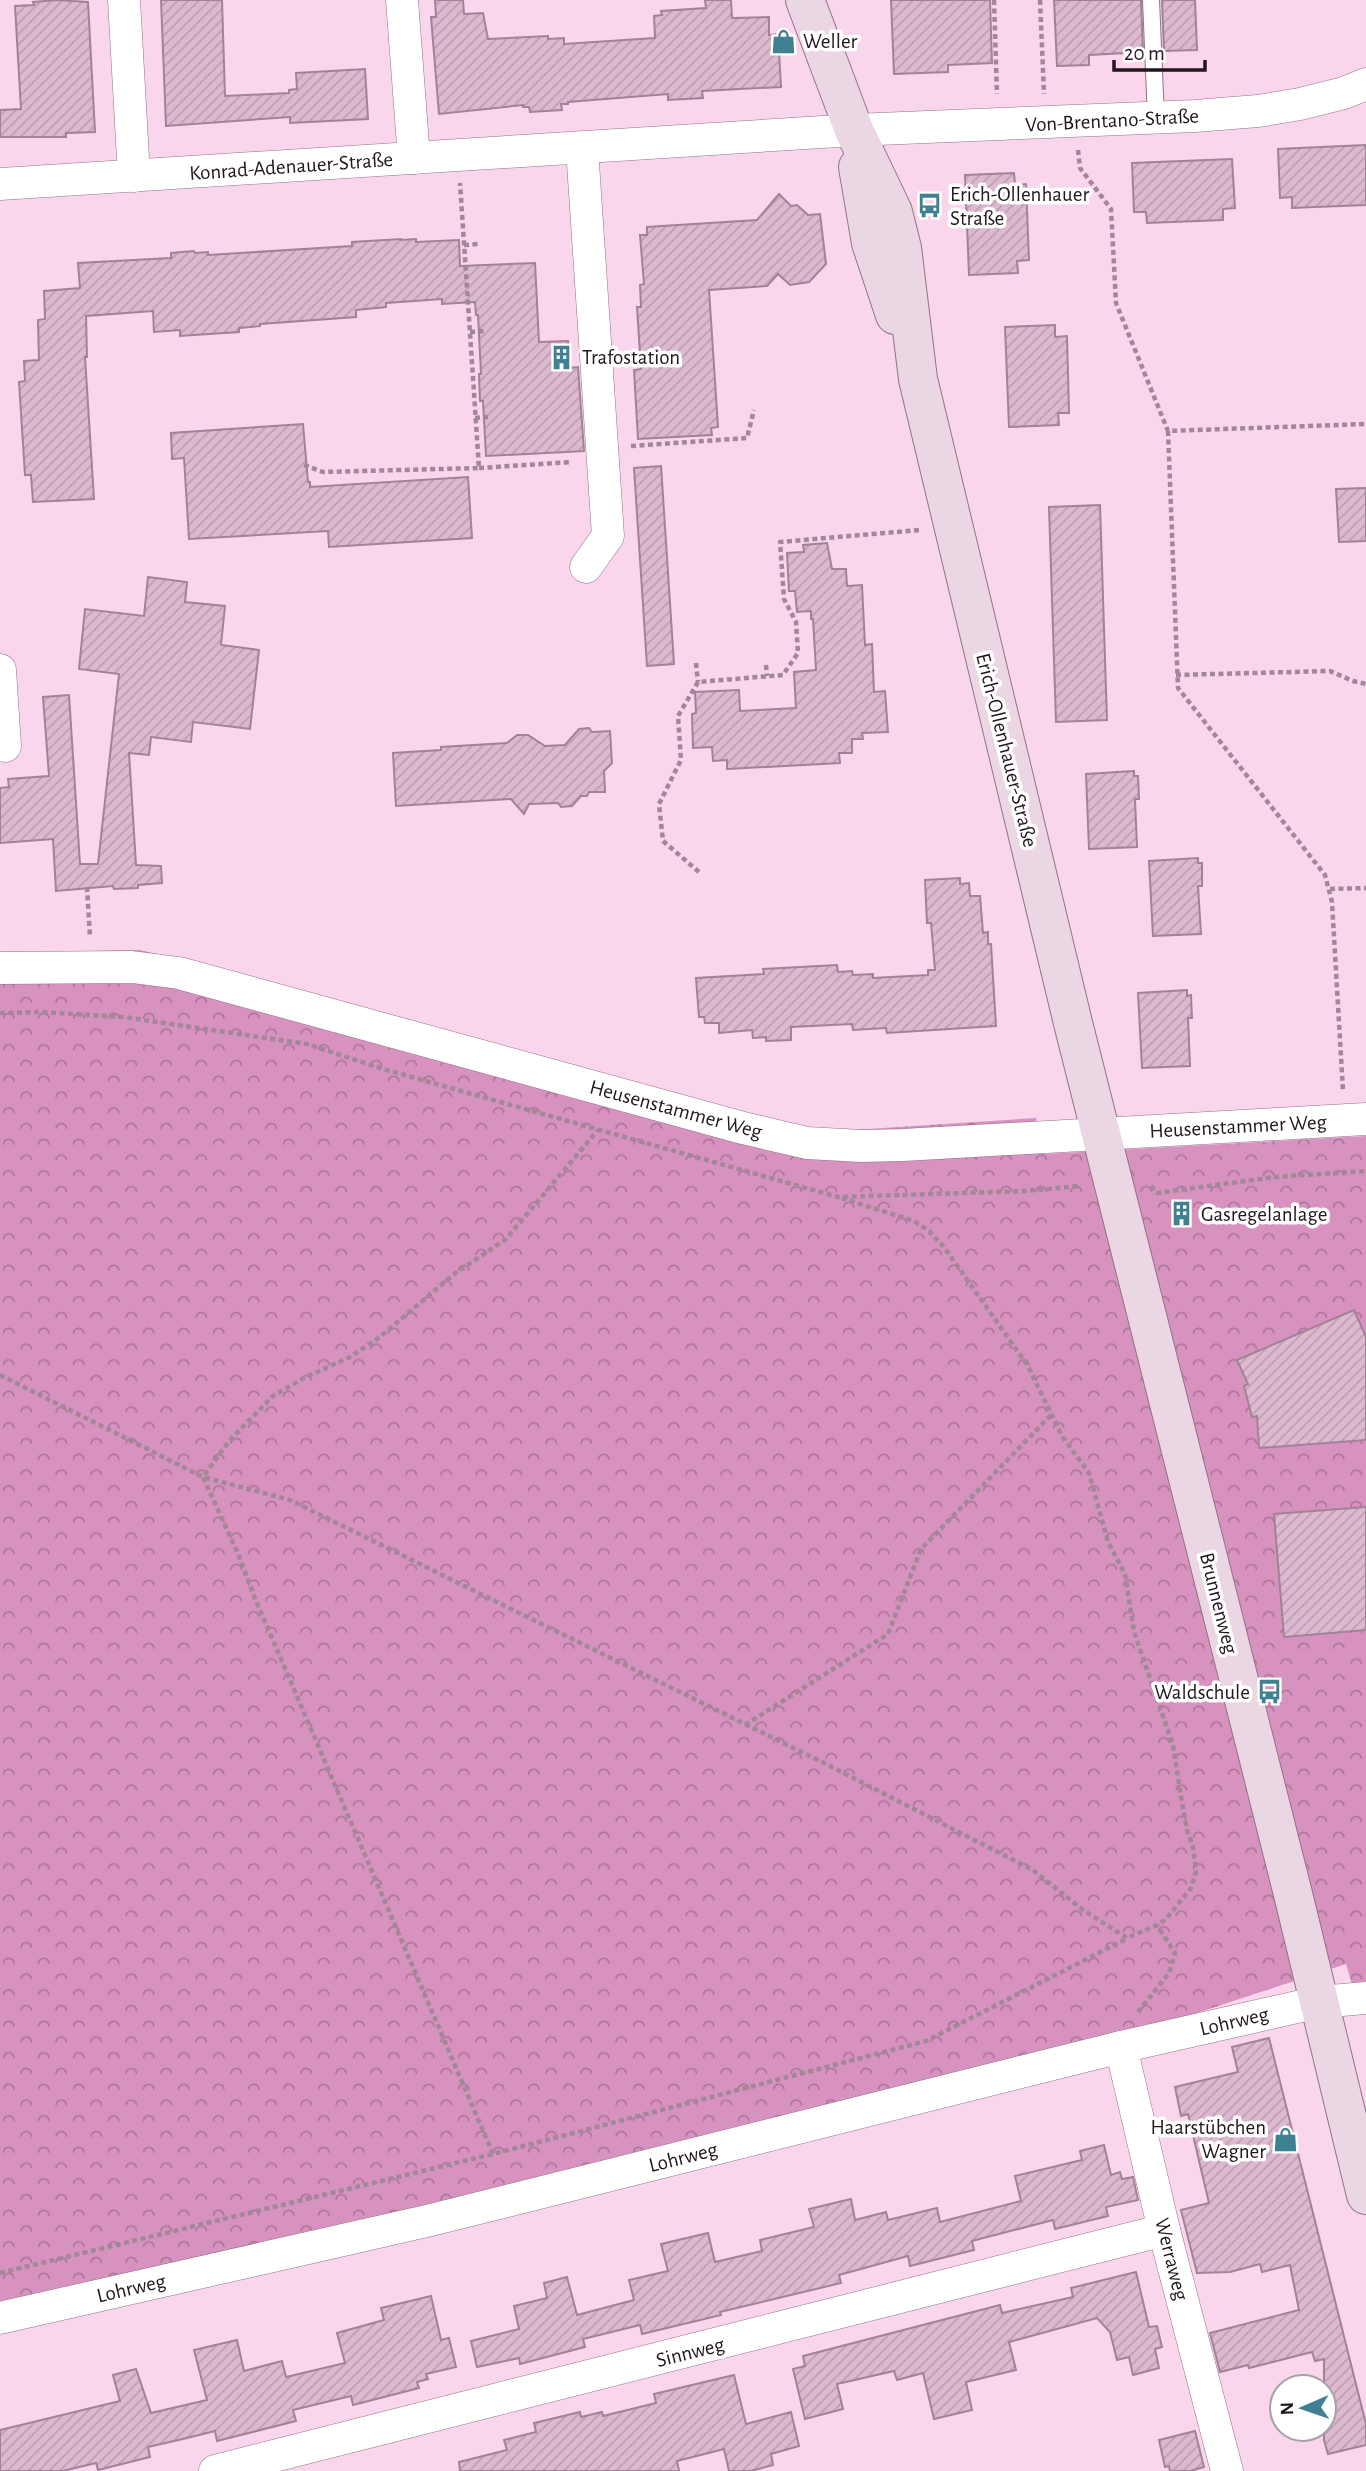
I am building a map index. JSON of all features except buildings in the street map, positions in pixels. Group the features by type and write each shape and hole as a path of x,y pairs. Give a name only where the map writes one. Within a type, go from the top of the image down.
{"street":[{"path":"124,0 134,176"},
{"path":"402,0 414,158"},
{"name":"Erich-Ollenhauer-Straße","path":"806,0 854,130 893,212 902,248 915,366 1100,1134"},
{"name":"Von-Brentano-Straße","path":"854,130 1076,122 1258,111 1300,104 1344,93 1366,84"},
{"name":"Konrad-Adenauer-Straße","path":"0,184 854,130"},
{"path":"582,148 608,536 586,567"},
{"path":"0,670 5,746"},
{"name":"Heusenstammer Weg","path":"0,968 91,966 156,969 208,979 729,1125 807,1143 903,1145 1355,1120"},
{"name":"Brunnenweg","path":"1100,1134 1366,2195"},
{"name":"Lohrweg","path":"0,2318 431,2220 1121,2047 1319,2002 1366,1998"},
{"name":"Werraweg","path":"1121,2047 1164,2230 1227,2471"},
{"name":"Sinnweg","path":"215,2471 1164,2230"}],"lane":[{"path":"1151,0 1156,118"}],"path":[{"path":"994,0 999,125"},
{"path":"1040,0 1045,123"},
{"path":"1076,122 1080,168 1111,209 1113,288 1119,315 1168,431 1178,688 1325,875 1330,889 1355,1120"},
{"path":"458,155 479,468"},
{"path":"464,244 479,244"},
{"path":"470,332 485,331"},
{"path":"304,465 323,472 479,468 747,438 754,410"},
{"path":"475,418 488,417"},
{"path":"1168,431 1366,424"},
{"path":"698,682 783,675 798,653 796,622 784,599 780,542 953,527"},
{"path":"696,663 698,682 678,716 681,760 659,804 663,841 699,872"},
{"path":"766,665 767,676"},
{"path":"1176,675 1330,671 1366,684"},
{"path":"88,887 91,966"},
{"path":"1330,889 1366,887"},
{"path":"0,1013 41,1012 124,1017 307,1044 383,1069 838,1197 914,1221 929,1231 944,1247 1028,1366 1062,1436 1089,1473 1108,1542 1125,1574 1137,1642 1173,1745 1196,1872 1191,1888 1166,1919 1157,1925 926,2041 493,2154 0,2273"},
{"path":"202,1477 229,1441 272,1396 350,1357 381,1336 454,1274 506,1239 598,1130"},
{"path":"838,1197 1025,1191 1088,1185 1111,1176 1139,1174 1157,1193 1275,1177 1366,1171"},
{"path":"0,1375 202,1477 290,1500 745,1725 1033,1870 1083,1910 1127,1938"},
{"path":"745,1725 888,1634 921,1549 1052,1414"},
{"path":"202,1477 239,1556 493,2154"},
{"path":"1121,2047 1129,2024 1173,1964 1175,1953 1157,1925"}],"green space":[{"path":"139,950 207,965 774,1122 818,1130 1036,1118 1044,1154 1366,1136 1366,1981 1352,1984 1346,1964 1118,2039 0,2307 0,953"}],"place":[{"name":"Weller","path":"783,41"},
{"name":"Erich-Ollenhauer Straße","path":"930,206"},
{"name":"Trafostation","path":"562,357"},
{"name":"Gasregelanlage","path":"1181,1214"},
{"name":"Waldschule","path":"1270,1692"},
{"name":"Haarstübchen Wagner","path":"1286,2139"}]}
